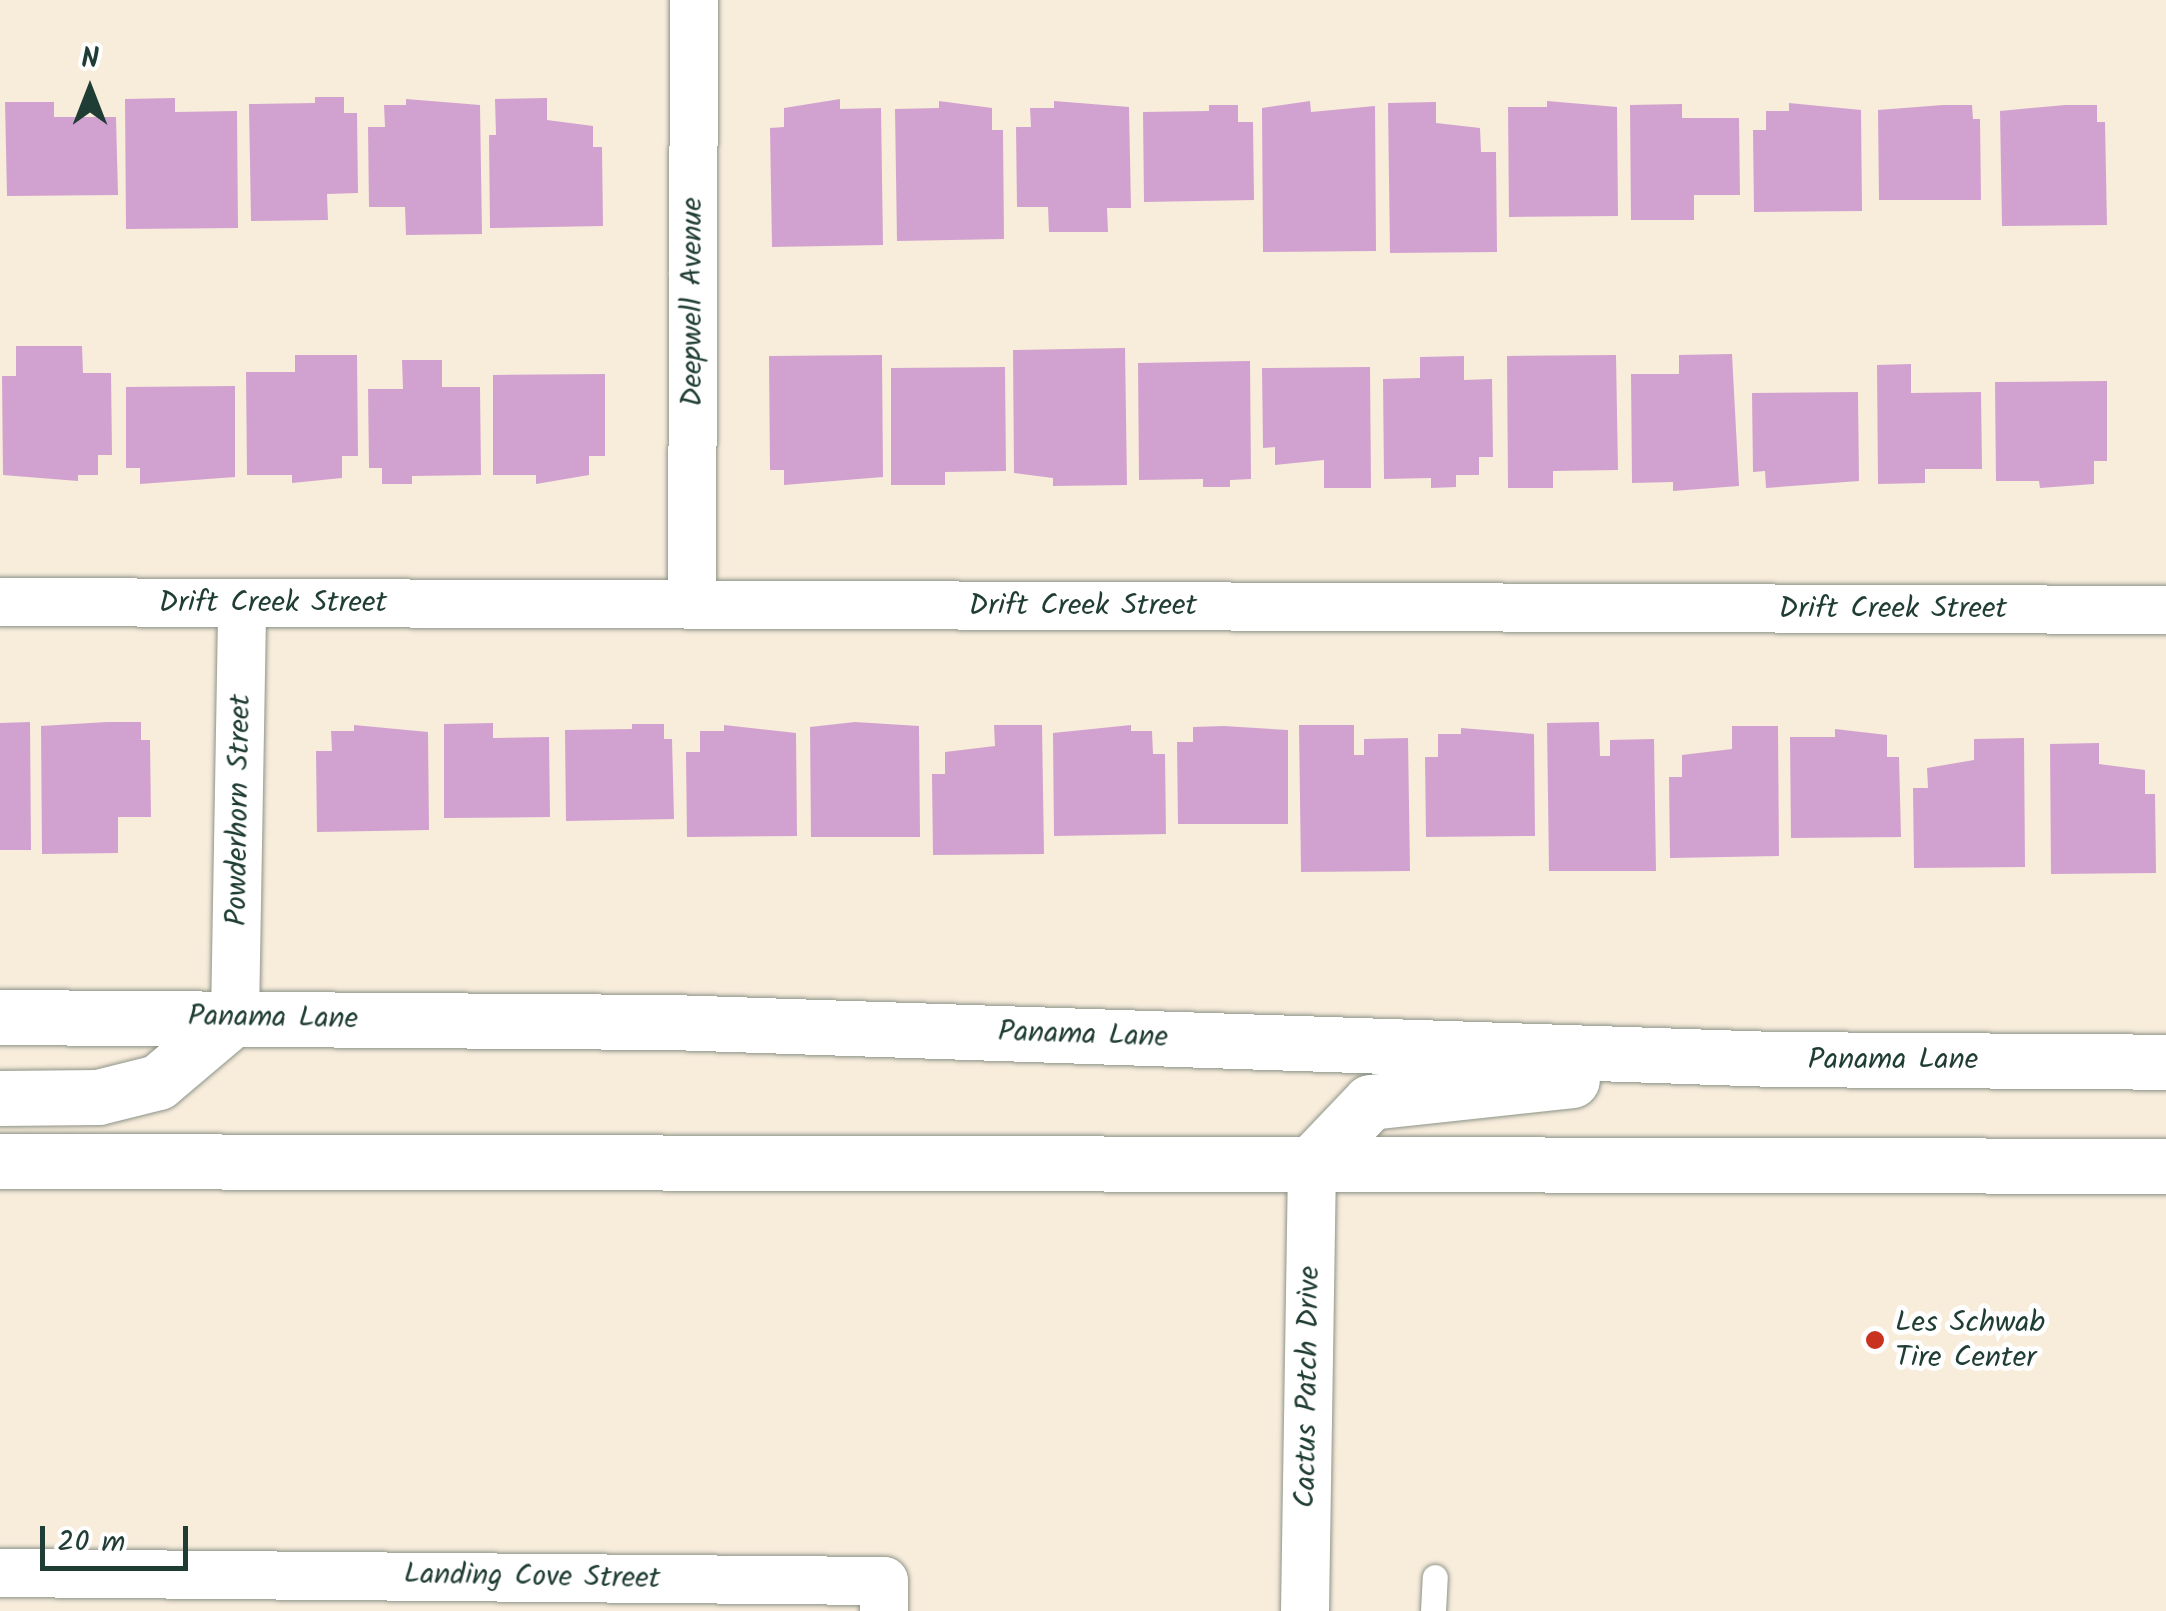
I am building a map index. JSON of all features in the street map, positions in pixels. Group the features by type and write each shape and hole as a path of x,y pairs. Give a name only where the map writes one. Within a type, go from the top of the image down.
{"main road":[{"name":"Panama Lane","path":"0,1016 671,1022 1774,1059 2166,1062"},
{"path":"0,1098 98,1097 158,1082 236,1018"},
{"path":"1312,1163 1370,1102 1774,1059"},
{"path":"0,1161 2166,1166"}],"street":[{"name":"Deepwell Avenue","path":"692,604 694,0"},
{"name":"Drift Creek Street","path":"0,602 2166,610"},
{"name":"Powderhorn Street","path":"236,1018 242,603"},
{"name":"Cactus Patch Drive","path":"1304,1611 1312,1163"},
{"name":"Landing Cove Street","path":"0,1572 884,1596"}],"lane":[{"path":"1433,1611 1435,1576"}],"building":[{"path":"315,97 344,97 344,113 357,113 358,193 327,194 328,220 251,221 249,104 315,103"},
{"path":"175,98 175,112 237,111 238,228 126,229 125,99"},
{"path":"547,98 547,120 593,126 593,147 602,147 603,226 490,228 489,135 496,135 495,99"},
{"path":"406,99 480,105 482,234 406,235 405,207 369,207 368,127 385,127 384,105 406,105"},
{"path":"840,99 840,109 881,108 883,245 772,247 770,128 784,127 784,108"},
{"path":"939,101 992,108 992,130 1003,130 1004,239 897,241 895,109 939,108"},
{"path":"1054,101 1129,107 1131,208 1107,208 1108,232 1049,232 1048,207 1017,207 1016,127 1031,127 1030,108 1054,108"},
{"path":"1310,101 1311,112 1375,106 1376,251 1263,252 1262,108"},
{"path":"1547,101 1617,107 1618,216 1509,217 1508,107 1547,107"},
{"path":"5,102 54,102 54,117 116,117 118,195 7,196"},
{"path":"1436,102 1436,123 1480,128 1481,152 1496,152 1497,252 1390,253 1388,103"},
{"path":"1789,103 1861,110 1862,211 1754,212 1753,130 1766,130 1766,111 1789,111"},
{"path":"1682,104 1682,118 1739,118 1740,195 1694,195 1694,220 1631,220 1630,105"},
{"path":"1209,105 1238,105 1238,122 1253,122 1254,200 1144,202 1143,112 1209,111"},
{"path":"1972,105 1973,119 1980,119 1981,200 1879,200 1878,110"},
{"path":"2097,105 2097,122 2105,122 2107,225 2002,226 2000,111"},
{"path":"16,346 82,346 83,373 111,373 112,455 98,455 98,475 78,475 78,481 3,475 2,376 16,376"},
{"path":"1125,348 1127,485 1053,486 1053,478 1014,473 1013,350"},
{"path":"1732,354 1739,486 1673,491 1673,482 1632,483 1631,374 1679,374 1679,355"},
{"path":"295,355 357,355 358,456 342,456 342,478 292,483 292,475 247,475 246,372 295,372"},
{"path":"882,355 883,477 784,485 784,470 770,470 769,356"},
{"path":"1616,355 1618,470 1553,471 1553,488 1508,488 1507,356"},
{"path":"1464,356 1464,380 1492,379 1493,457 1479,457 1479,475 1456,475 1456,487 1431,488 1431,478 1384,479 1383,379 1420,378 1420,357"},
{"path":"402,360 442,360 442,387 480,387 481,475 412,476 412,484 382,484 382,468 369,468 368,389 403,389"},
{"path":"1250,361 1251,479 1230,480 1230,487 1203,487 1203,479 1139,480 1138,363"},
{"path":"1911,364 1911,393 1981,392 1982,469 1925,469 1925,483 1878,484 1877,365"},
{"path":"1005,367 1006,471 945,472 945,485 891,485 891,368"},
{"path":"1370,367 1371,488 1324,488 1324,460 1275,465 1275,447 1263,448 1262,368"},
{"path":"605,374 605,456 589,456 589,475 536,484 536,475 493,475 493,375"},
{"path":"2107,381 2107,461 2094,461 2094,484 2040,488 2039,481 1996,481 1995,382"},
{"path":"235,386 235,477 140,484 140,468 126,468 126,387"},
{"path":"1858,392 1859,481 1766,488 1765,471 1753,472 1752,393"},
{"path":"30,722 31,850 0,850 0,723"},
{"path":"141,722 141,740 150,740 151,817 118,817 118,853 42,854 41,726"},
{"path":"855,722 919,726 920,837 811,837 810,727"},
{"path":"1599,722 1600,756 1610,756 1610,740 1654,739 1656,871 1549,871 1547,723"},
{"path":"493,723 493,738 549,737 550,817 444,818 444,724"},
{"path":"632,724 664,724 664,739 672,739 674,819 566,821 565,730 632,729"},
{"path":"354,725 428,732 429,830 317,832 316,751 332,751 331,731 354,731"},
{"path":"724,725 796,733 797,836 687,837 686,752 700,752 700,731 724,731"},
{"path":"994,725 1042,725 1044,854 933,855 932,774 945,774 945,752 995,746"},
{"path":"1131,725 1131,731 1152,731 1153,754 1165,754 1166,834 1054,836 1053,733"},
{"path":"1299,725 1354,725 1354,755 1364,755 1364,739 1408,738 1410,871 1301,872"},
{"path":"1732,726 1778,726 1779,856 1670,858 1669,777 1682,777 1682,755 1732,749"},
{"path":"1193,727 1288,730 1288,824 1178,824 1177,742 1193,742"},
{"path":"1461,728 1534,734 1535,836 1426,837 1425,757 1438,757 1438,734 1461,734"},
{"path":"1835,729 1887,735 1887,757 1899,757 1901,837 1791,838 1790,737 1835,737"},
{"path":"2024,738 2025,867 1914,868 1913,788 1928,788 1927,768 1974,760 1974,739"},
{"path":"2099,743 2099,764 2145,770 2145,794 2155,794 2156,873 2051,874 2050,744"}],"place":[{"name":"Les Schwab Tire Center","path":"1875,1340"}]}
